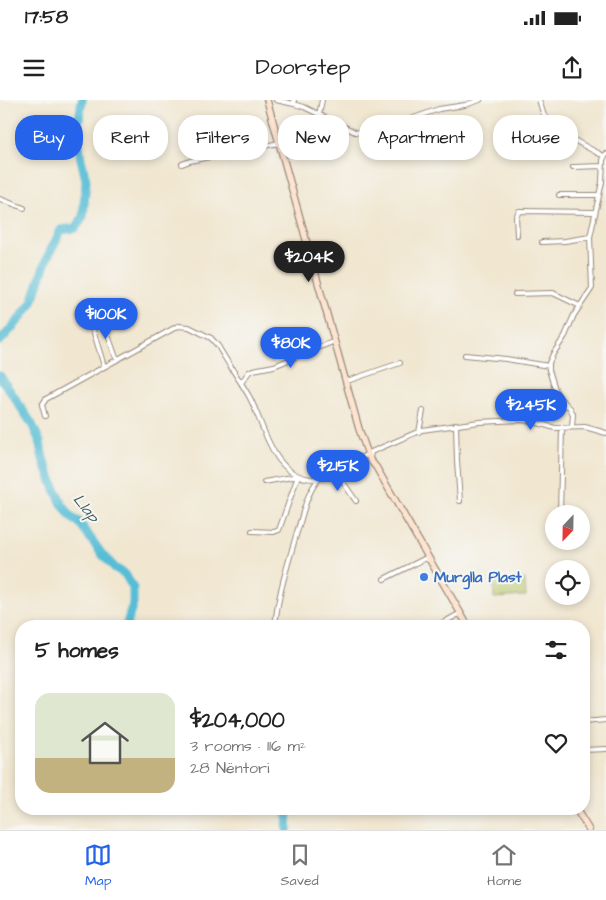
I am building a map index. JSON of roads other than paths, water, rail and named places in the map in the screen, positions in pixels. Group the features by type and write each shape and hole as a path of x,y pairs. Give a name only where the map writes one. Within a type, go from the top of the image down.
{"main road":[{"path":"267,100 278,139"},
{"path":"284,160 336,341 359,429 370,460 376,467 464,620"},
{"path":"580,815 589,830"}],"street":[{"path":"276,100 294,102 319,115 322,100"},
{"path":"349,129 355,132 367,133 381,130 439,109 465,105 480,100"},
{"path":"539,100 543,114 550,122 585,146 605,155 591,234 592,288 574,315 565,336 553,354 549,366 558,396 568,406 574,417 572,427"},
{"path":"182,164 278,143"},
{"path":"573,167 602,166"},
{"path":"559,195 599,195"},
{"path":"0,199 24,208"},
{"path":"517,235 516,217 519,211 595,212"},
{"path":"542,242 565,241 591,234"},
{"path":"515,294 553,294 580,306"},
{"path":"90,320 104,366"},
{"path":"45,416 42,405 46,399 175,327 186,326 211,338 216,343 252,401 275,455 284,466 298,476 319,479 336,472 366,454 370,460"},
{"path":"108,335 118,359"},
{"path":"241,383 249,372 253,370 274,366 336,341"},
{"path":"465,355 549,366"},
{"path":"347,381 400,363"},
{"path":"545,402 568,406"},
{"path":"419,432 423,411"},
{"path":"370,460 371,452 419,432 456,424 520,420 562,428 596,429 606,433"},
{"path":"456,424 460,501"},
{"path":"560,505 562,428"},
{"path":"336,472 356,501"},
{"path":"264,482 298,476"},
{"path":"252,531 274,532 278,530 298,476"},
{"path":"276,620 280,592 302,516 310,492 319,479"},
{"path":"384,579 426,558 432,563"},
{"path":"448,620 459,614 464,620"},
{"path":"590,721 606,720"},
{"path":"590,750 606,749"}],"waterway":[{"name":"Llap","path":"0,341 32,302 47,258 61,230 75,228 83,217 86,180 77,131 82,100"},
{"name":"Llap","path":"0,376 32,424 40,442 43,459 62,504 72,518 79,522 101,553 115,568 125,574 133,588 133,604 128,620"},
{"name":"Llap","path":"287,830 288,815"}],"place":[{"name":"Murglla Plast","path":"424,577"}]}
